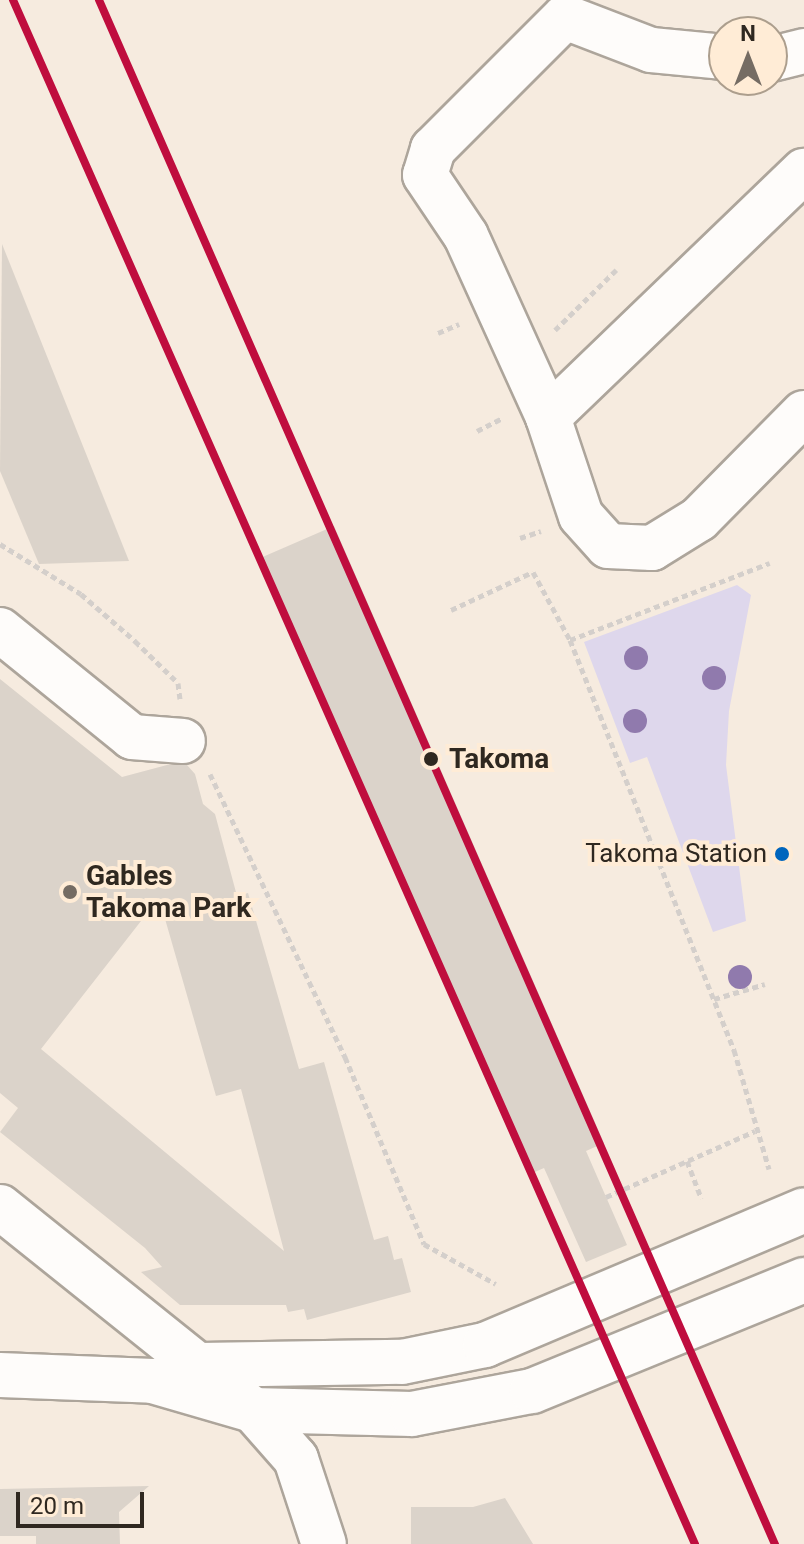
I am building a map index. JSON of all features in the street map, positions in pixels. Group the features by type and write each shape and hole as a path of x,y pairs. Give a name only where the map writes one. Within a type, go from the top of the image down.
{"main road":[{"path":"708,55 651,50 565,17 433,149 425,175 466,236 528,417 581,516 608,546 652,548 699,519 804,413"},
{"path":"528,417 804,171"},
{"path":"0,630 132,737 183,741"},
{"path":"0,1207 137,1323 200,1365 253,1410 296,1459 317,1535"},
{"path":"153,1381 200,1365 402,1362 485,1345 804,1210"},
{"path":"0,1375 153,1381 253,1410 412,1414 532,1391 804,1280"}],"path":[{"path":"546,340 616,270"},
{"path":"604,281 611,288"},
{"path":"574,311 583,318"},
{"path":"477,431 528,417"},
{"path":"0,544 81,594 178,683 183,741 200,752 345,1057 424,1244 496,1284"},
{"path":"570,640 770,563"},
{"path":"451,610 533,572 570,640 714,999 769,1169"},
{"path":"714,999 765,984"},
{"path":"606,1197 755,1131"},
{"path":"687,1161 701,1198"}],"shaded area":[{"path":"737,585 751,595 729,711 726,765 746,921 713,932 647,757 630,763 584,642"}],"building":[{"path":"2,244 129,561 39,564 0,471"},
{"path":"334,526 604,1143 586,1151 627,1245 586,1262 544,1168 528,1175 258,559"},
{"path":"0,679 122,777 167,765 187,765 195,774 203,804 215,814 237,896 248,893 299,1069 324,1062 374,1240 388,1236 394,1260 402,1258 411,1292 307,1320 304,1309 288,1312 286,1305 180,1305 141,1272 162,1267 145,1248 0,1132 18,1108 0,1093","holes":["159,898 216,1096 241,1089 284,1251 41,1049"]},
{"path":"149,1486 119,1512 120,1544 36,1544 36,1536 0,1536 0,1489"},
{"path":"505,1498 533,1544 411,1544 411,1507 473,1507"}],"transit line":[{"path":"13,0 695,1544"},
{"path":"99,0 775,1544"}],"place":[{"name":"Takoma","path":"431,759"},
{"name":"Takoma Station","path":"782,854"},
{"name":"Gables Takoma Park","path":"70,892"}]}
